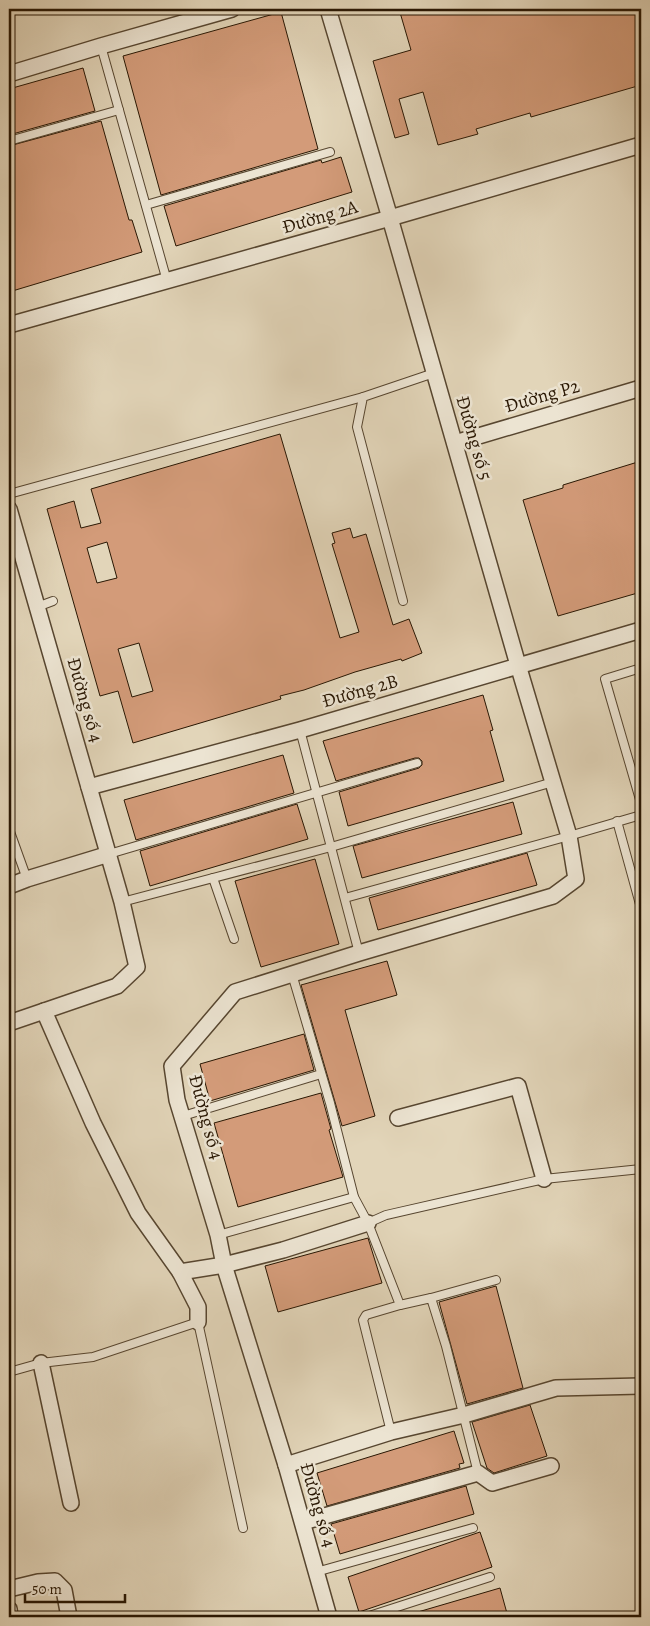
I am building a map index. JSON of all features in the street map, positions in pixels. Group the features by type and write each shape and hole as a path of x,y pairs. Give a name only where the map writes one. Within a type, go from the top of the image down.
{"street":[{"path":"9,74 232,9"},
{"name":"Đường số 5","path":"328,9 569,836 576,879"},
{"name":"Đường 2A","path":"9,325 641,145"},
{"name":"Đường P2","path":"455,443 641,388"},
{"name":"Đường số 4","path":"9,508 109,854 137,967 117,986 44,1011"},
{"name":"Đường 2B","path":"89,787 300,730 641,630"},
{"path":"9,886 27,878 109,854"},
{"name":"Đường số 4","path":"329,1617 286,1465 224,1265 218,1234 177,1100 172,1066 235,992 553,896 576,879"},
{"path":"9,1023 44,1011 93,1124 138,1213 180,1272 198,1307 198,1322"},
{"path":"398,1118 518,1086 544,1179"},
{"path":"180,1272 224,1265 283,1250 368,1223"},
{"path":"42,1363 71,1503"},
{"path":"286,1465 391,1432 464,1415 556,1388 641,1386"},
{"path":"303,1522 478,1473 492,1483 550,1466"},
{"path":"9,1588 38,1582 55,1581 64,1590 69,1617"},
{"path":"9,1609 10,1617"}],"lane":[{"path":"101,46 167,281"},
{"path":"9,141 119,110"},
{"path":"146,205 330,152"},
{"path":"9,494 363,396 434,373"},
{"path":"363,396 357,427 404,601"},
{"path":"37,607 53,601"},
{"path":"641,668 605,679 641,802"},
{"path":"300,730 359,953"},
{"path":"109,854 417,763"},
{"path":"122,902 331,847 553,782"},
{"path":"345,898 569,836 641,814"},
{"path":"617,821 641,908"},
{"path":"9,829 27,878"},
{"path":"213,878 234,939"},
{"path":"292,974 330,1102 354,1197 368,1223 400,1305"},
{"path":"183,1116 321,1074"},
{"path":"368,1223 386,1214 544,1179 641,1169"},
{"path":"218,1234 354,1197"},
{"path":"391,1432 363,1320 366,1315 496,1280"},
{"path":"431,1298 446,1346 478,1473"},
{"path":"9,1372 42,1363 92,1357 198,1322 243,1528"},
{"path":"316,1572 473,1528"},
{"path":"366,1617 490,1577"}],"building":[{"path":"399,9 641,9 641,85 531,117 530,113 476,129 478,134 438,145 423,92 399,99 409,134 395,138 373,61 411,50"},
{"path":"281,12 318,149 161,195 123,56"},
{"path":"83,68 95,111 9,135 9,89"},
{"path":"101,121 129,220 132,220 142,252 9,292 9,146"},
{"path":"341,157 352,192 176,246 164,206 321,160 322,163"},
{"path":"280,434 340,638 359,632 332,544 335,543 332,533 350,528 353,538 366,534 393,625 409,619 422,653 402,661 401,659 355,672 304,690 280,696 281,699 133,743 118,691 100,696 47,509 74,501 81,528 101,523 91,489","holes":["107,542 117,578 97,583 87,548","139,643 153,691 132,697 118,649"]},
{"path":"641,461 641,592 558,616 523,500 563,488 563,485"},
{"path":"483,695 493,730 490,731 504,781 348,826 339,792 419,768 422,765 422,761 419,758 415,758 336,781 323,741"},
{"path":"283,755 294,793 136,840 124,800"},
{"path":"513,802 522,834 362,878 353,846"},
{"path":"297,804 308,839 150,886 140,851"},
{"path":"527,853 537,885 378,930 369,898"},
{"path":"315,859 339,944 261,967 235,881"},
{"path":"387,961 397,995 345,1010 375,1116 342,1126 301,985"},
{"path":"304,1034 314,1070 210,1101 200,1064"},
{"path":"321,1093 331,1129 329,1130 343,1177 238,1207 214,1123"},
{"path":"368,1238 382,1283 278,1312 265,1266"},
{"path":"496,1286 523,1388 467,1404 439,1302"},
{"path":"530,1405 547,1456 494,1473 487,1468 472,1422"},
{"path":"454,1431 464,1463 459,1464 460,1468 327,1506 317,1473"},
{"path":"466,1486 474,1514 340,1554 331,1524"},
{"path":"480,1532 492,1567 359,1612 348,1577"},
{"path":"500,1588 508,1617 412,1617 411,1614"}]}
